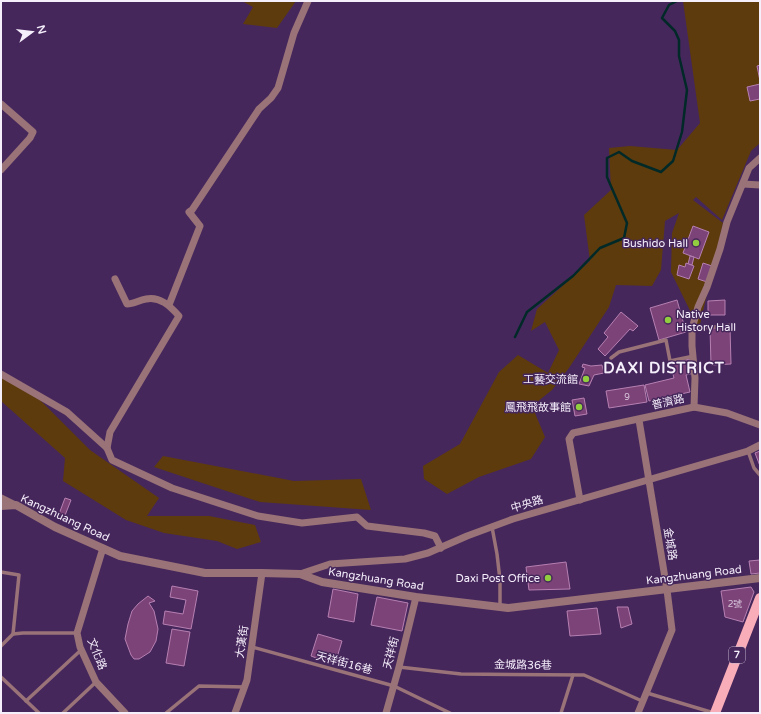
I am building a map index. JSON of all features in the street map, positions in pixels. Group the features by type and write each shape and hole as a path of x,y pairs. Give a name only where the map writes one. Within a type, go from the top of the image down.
{"main road":[{"name":"7","path":"715,713 760,598"}],"street":[{"path":"169,305 200,226 189,212 192,210 259,109 271,98 278,88 294,33 308,1"},
{"path":"1,104 33,132 30,138 2,166"},
{"name":"普濟路","path":"580,500 570,439 574,433 694,407 695,378 692,329 698,307 707,287 720,249 727,222 749,168 760,158"},
{"path":"743,184 760,185"},
{"path":"107,448 110,432 179,316 169,305 156,298 145,299 132,304 127,304 115,279"},
{"path":"1,374 67,412 107,448 112,460 172,488 258,516 302,523 357,517 367,526 424,533 435,536 441,548"},
{"path":"694,407 727,413 760,425"},
{"name":"金城路","path":"638,713 672,630 667,590 639,420"},
{"name":"中央路","path":"300,574 330,564 405,559 428,554 513,519 748,451 760,446"},
{"path":"1,498 16,505"},
{"name":"Kangzhuang Road","path":"1,506 16,505 55,527 120,556 205,573 262,572 300,574 322,582 416,597 508,608 760,578"},
{"name":"文化路","path":"102,548 77,633 81,650 96,682 125,713"},
{"name":"大漢街","path":"235,713 245,687 262,572"},
{"name":"天祥街","path":"386,713 416,597"}],"lane":[{"path":"692,329 733,325"},
{"path":"611,358 619,352 666,340 670,360 694,356"},
{"path":"748,451 754,468 760,475"},
{"path":"492,527 499,574 500,607"},
{"path":"1,572 19,575 13,634 1,646"},
{"path":"13,634 77,633"},
{"name":"天祥街16巷","path":"252,647 394,686 450,713"},
{"path":"26,701 81,650"},
{"name":"金城路36巷","path":"399,667 460,674 584,675 642,701"},
{"path":"561,713 573,675"},
{"path":"1,677 39,713"},
{"path":"63,713 96,682"},
{"path":"166,713 199,686 245,687"},
{"path":"646,692 715,713"}],"shaded area":[{"path":"242,1 296,1 277,28 243,24 253,7"},
{"path":"683,1 760,1 760,143 751,151 722,220 696,197 693,200 723,223 699,329 671,272 672,233 679,213 665,221 661,270 652,286 616,285 609,307 569,368 552,390 532,406 545,437 531,459 479,477 447,494 424,479 423,466 460,444 499,372 518,355 548,373 559,350 545,322 531,331 537,309 590,261 584,215 611,190 609,148 630,146 677,150 700,123"},
{"path":"1,375 41,401 90,450 159,498 147,516 209,516 255,525 261,542 237,549 217,541 164,533 126,520 63,481 65,458 1,401"},
{"path":"163,456 294,481 361,479 371,510 260,502 154,467"}],"building":[{"path":"760,65 760,81 757,66"},
{"path":"760,84 760,99 750,101 747,87"},
{"name":"Bushido Hall","path":"693,226 709,232 699,259 683,253"},
{"path":"690,256 694,257 692,265 688,264"},
{"path":"686,263 694,266 689,279 677,275 679,265 685,267"},
{"path":"703,263 712,266 707,282 698,279"},
{"name":"Native History Hall","path":"677,300 686,332 659,340 650,308"},
{"path":"725,300 725,315 708,315 708,301"},
{"path":"621,312 638,326 633,331 630,329 605,356 598,349 608,337 604,333"},
{"path":"710,328 730,328 731,364 711,365"},
{"path":"690,359 694,373 686,375 690,392 649,401 645,385 674,378 670,363"},
{"name":"工藝交流館","path":"583,364 591,366 602,365 604,373 594,375 589,386 579,384 585,368 582,367"},
{"path":"644,385 647,402 609,408 606,391"},
{"name":"鳳飛飛故事館","path":"584,398 587,414 575,416 572,400"},
{"path":"760,451 760,466 755,453"},
{"path":"65,498 71,500 64,518 59,514"},
{"path":"760,560 760,573 751,574 749,561"},
{"name":"Daxi Post Office","path":"566,562 570,589 529,590 526,567"},
{"path":"172,586 198,591 191,629 163,624 165,611 183,614 186,600 170,597"},
{"path":"751,587 754,592 743,622 725,617 721,591"},
{"path":"333,589 358,594 354,622 328,617"},
{"path":"148,596 155,601 149,603 154,611 158,629 156,641 150,652 139,659 134,659 125,639 128,624 132,611"},
{"path":"377,597 408,603 402,631 371,625"},
{"path":"617,607 628,607 632,624 621,628"},
{"path":"597,608 601,634 570,636 567,611"},
{"path":"172,629 190,632 184,666 166,663"},
{"path":"318,634 342,641 335,664 325,660 326,655 321,653 319,659 311,656"}],"waterway":[{"path":"515,337 527,312 573,276 600,248 624,238 627,223 607,177 607,158 619,152 632,161 661,172 673,161 682,132 687,90 679,56 679,40 675,31 662,18 669,5 677,1"}],"place":[{"name":"Bushido Hall","path":"696,243"},
{"name":"Native History Hall","path":"668,320"},
{"name":"工藝交流館","path":"586,379"},
{"name":"鳳飛飛故事館","path":"579,407"},
{"name":"Daxi Post Office","path":"548,578"}],"district":[{"name":"DAXI DISTRICT","path":"664,368"}]}
